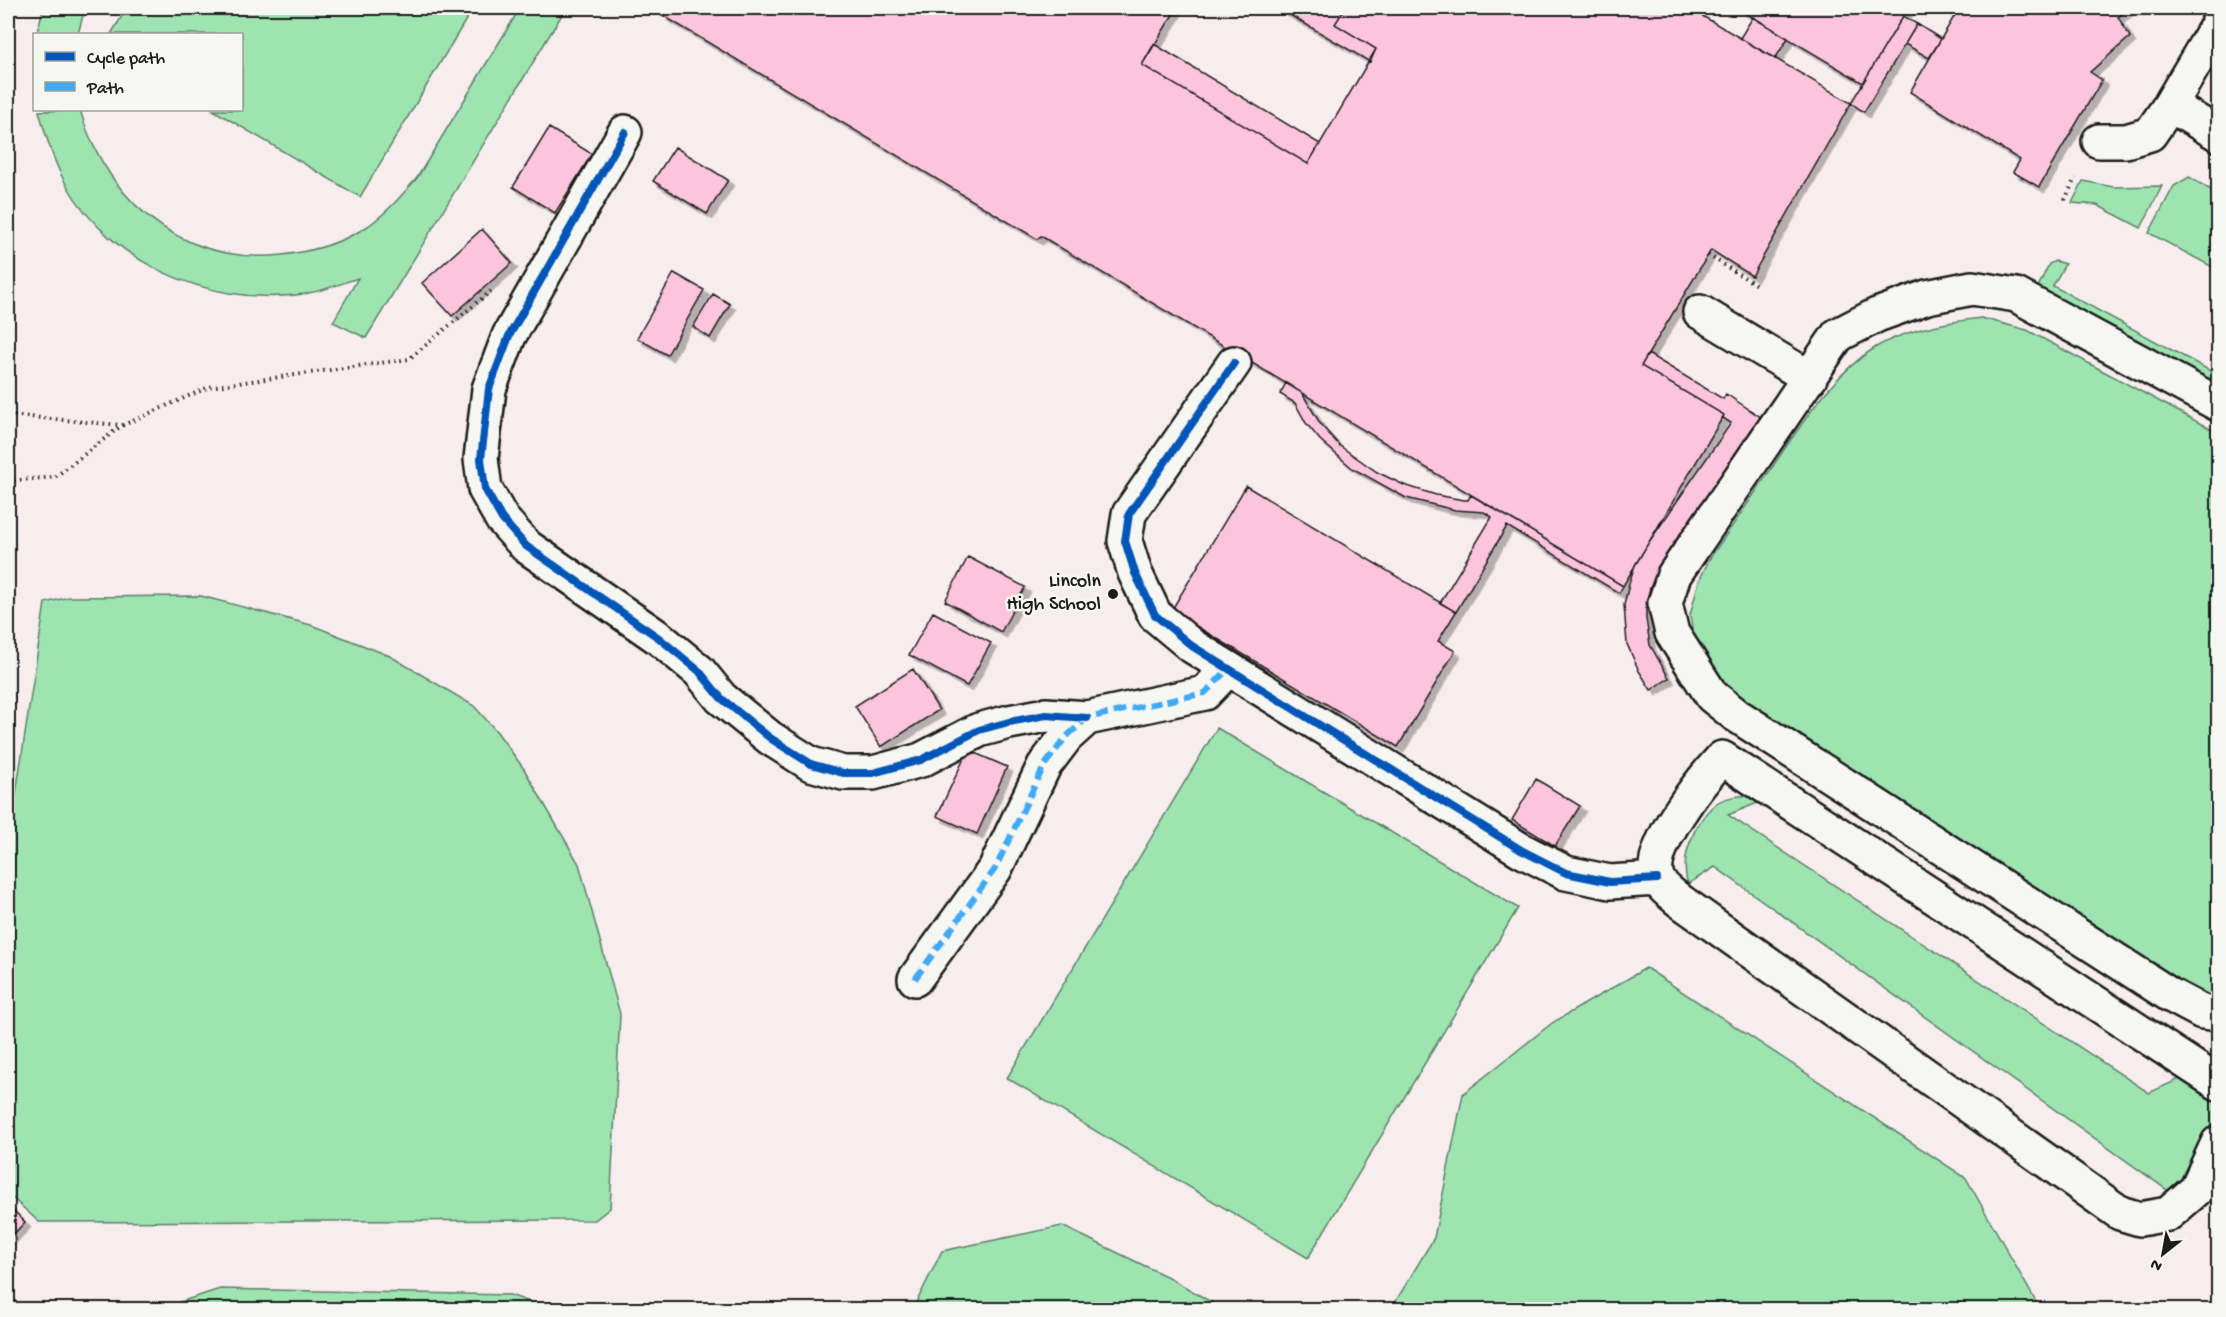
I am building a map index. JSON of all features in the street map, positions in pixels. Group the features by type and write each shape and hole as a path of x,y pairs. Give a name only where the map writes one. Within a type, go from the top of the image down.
{"street":[{"path":"2099,141 2126,141 2150,134 2218,24"},
{"path":"2170,105 2218,134"},
{"path":"625,132 509,336 489,388 481,459 485,489 502,519 526,546 659,638 699,672 721,698 770,738 811,764 843,773 873,773 921,760 979,730 1009,722 1046,715 1087,717 1205,693 1228,669"},
{"path":"2218,404 2016,295 1972,288 1927,297 1877,315 1838,336 1674,575 1665,603 1672,633 1690,663 1712,696 1736,715 2170,995 2202,1012 2218,1014"},
{"path":"1700,312 1810,378"},
{"path":"1233,363 1129,514 1125,540 1135,573 1155,615 1191,646 1521,850 1566,873 1610,882 1657,879"},
{"path":"915,979 995,869 1044,766 1065,736 1087,717"},
{"path":"2218,1083 1722,758 1682,808 1655,863 1657,879 1680,901 2120,1213 2140,1219 2168,1214 2196,1190 2218,1143"}],"path":[{"path":"2065,200 2075,178"},
{"path":"1708,255 1758,286"},
{"path":"8,481 55,477 121,426 209,387 409,359 497,287"},
{"path":"8,415 121,426"}],"green space":[{"path":"43,8 85,8 78,33 37,33"},
{"path":"127,8 473,8 360,197 215,111 243,111 243,33 112,33"},
{"path":"520,8 566,8 366,338 333,322 358,278 296,295 263,296 229,293 196,285 164,273 135,256 108,236 85,212 66,184 47,139 39,111 80,111 93,145 112,177 135,204 162,226 192,243 226,253 262,256 301,252 344,239 375,221 417,178"},
{"path":"2189,177 2218,194 2218,270 2149,233 2174,186"},
{"path":"2083,181 2113,187 2162,186 2141,228 2097,205 2072,203"},
{"path":"2055,261 2065,264 2053,286 2218,375 2218,386 2038,287 2049,264"},
{"path":"1981,318 2027,330 2218,433 2218,1004 2195,998 1861,787 1714,679 1694,640 1690,615 1699,581 1710,558 1798,429 1833,384 1846,370 1876,347 1901,335 1927,327"},
{"path":"201,596 311,625 390,656 474,706 497,732 524,769 579,864 620,1014 610,1208 595,1220 39,1222 8,1194 8,830 11,826 45,603 69,597"},
{"path":"1217,728 1518,908 1308,1258 1007,1078"},
{"path":"1754,795 1765,800 1728,815 2149,1093 2186,1076 2215,1093 2218,1116 2211,1135 2182,1185 2170,1192 1715,867 1688,884 1685,864 1687,853 1694,832 1706,813 1722,800"},
{"path":"1646,968 1966,1178 2040,1309 1391,1309 1434,1238 1463,1094 1552,1023"},
{"path":"1062,1226 1170,1278 1223,1309 913,1309 942,1251"},
{"path":"220,1289 510,1295 550,1309 158,1309"}],"building":[{"path":"667,8 1177,8 1142,65 1308,164 1376,49 1335,24 1345,8 1689,8 1851,103 1752,276 1711,250 1641,366 1724,415 1623,586 1041,236 1037,239 662,15"},
{"path":"1278,8 1313,8 1322,13 1326,8 1345,8 1335,24 1376,49 1370,62"},
{"path":"1737,8 1908,8 1863,83"},
{"path":"1959,8 2130,8 2118,17 2130,37 2090,72 2102,80 2039,187 2013,172 2020,160 1910,92"},
{"path":"1903,16 1917,24 1864,112 1851,103"},
{"path":"1753,17 1788,38 1775,59 1740,38"},
{"path":"1917,24 1941,39 1929,58 1905,44"},
{"path":"1154,44 1320,144 1308,164 1142,65"},
{"path":"549,128 592,154 555,213 513,187"},
{"path":"675,147 728,180 707,214 653,181"},
{"path":"482,229 512,263 452,316 422,283"},
{"path":"674,273 704,290 667,355 637,338"},
{"path":"713,294 730,304 710,338 693,327"},
{"path":"1648,354 1723,399 1726,394 1762,418 1679,537 1657,572 1650,588 1646,603 1646,618 1650,645 1669,678 1651,690 1639,671 1627,644 1624,605 1630,580 1635,565 1649,542 1731,423 1723,418 1724,415 1641,366"},
{"path":"1286,383 1302,393 1321,425 1340,446 1377,472 1404,485 1436,495 1468,500 1471,495 1623,586 1619,593 1507,526 1456,612 1440,603 1492,517 1484,512 1455,510 1406,498 1352,468 1320,440 1306,423 1295,403 1280,394"},
{"path":"1246,486 1456,612 1438,641 1455,651 1398,747 1171,611"},
{"path":"968,557 1025,587 1001,632 945,601"},
{"path":"933,612 991,643 967,686 909,655"},
{"path":"913,669 939,710 881,747 855,706"},
{"path":"968,750 1007,767 977,834 937,816"},
{"path":"1536,779 1580,806 1555,846 1512,820"},
{"path":"8,1205 25,1222 8,1240"}],"marked path":[{"path":"915,979 995,869 1044,766 1066,737 1087,718 1205,693 1228,669"}],"cycle path":[{"path":"625,132 509,336 489,389 481,459 485,489 502,519 526,546 659,638 699,671 721,698 770,738 811,764 843,773 873,773 921,760 979,730 1009,722 1046,715 1087,718"},
{"path":"1234,363 1129,514 1125,541 1135,573 1155,615 1192,646 1521,850 1566,873 1610,882 1657,879"}],"place":[{"name":"Lincoln High School","path":"1113,594"}]}
